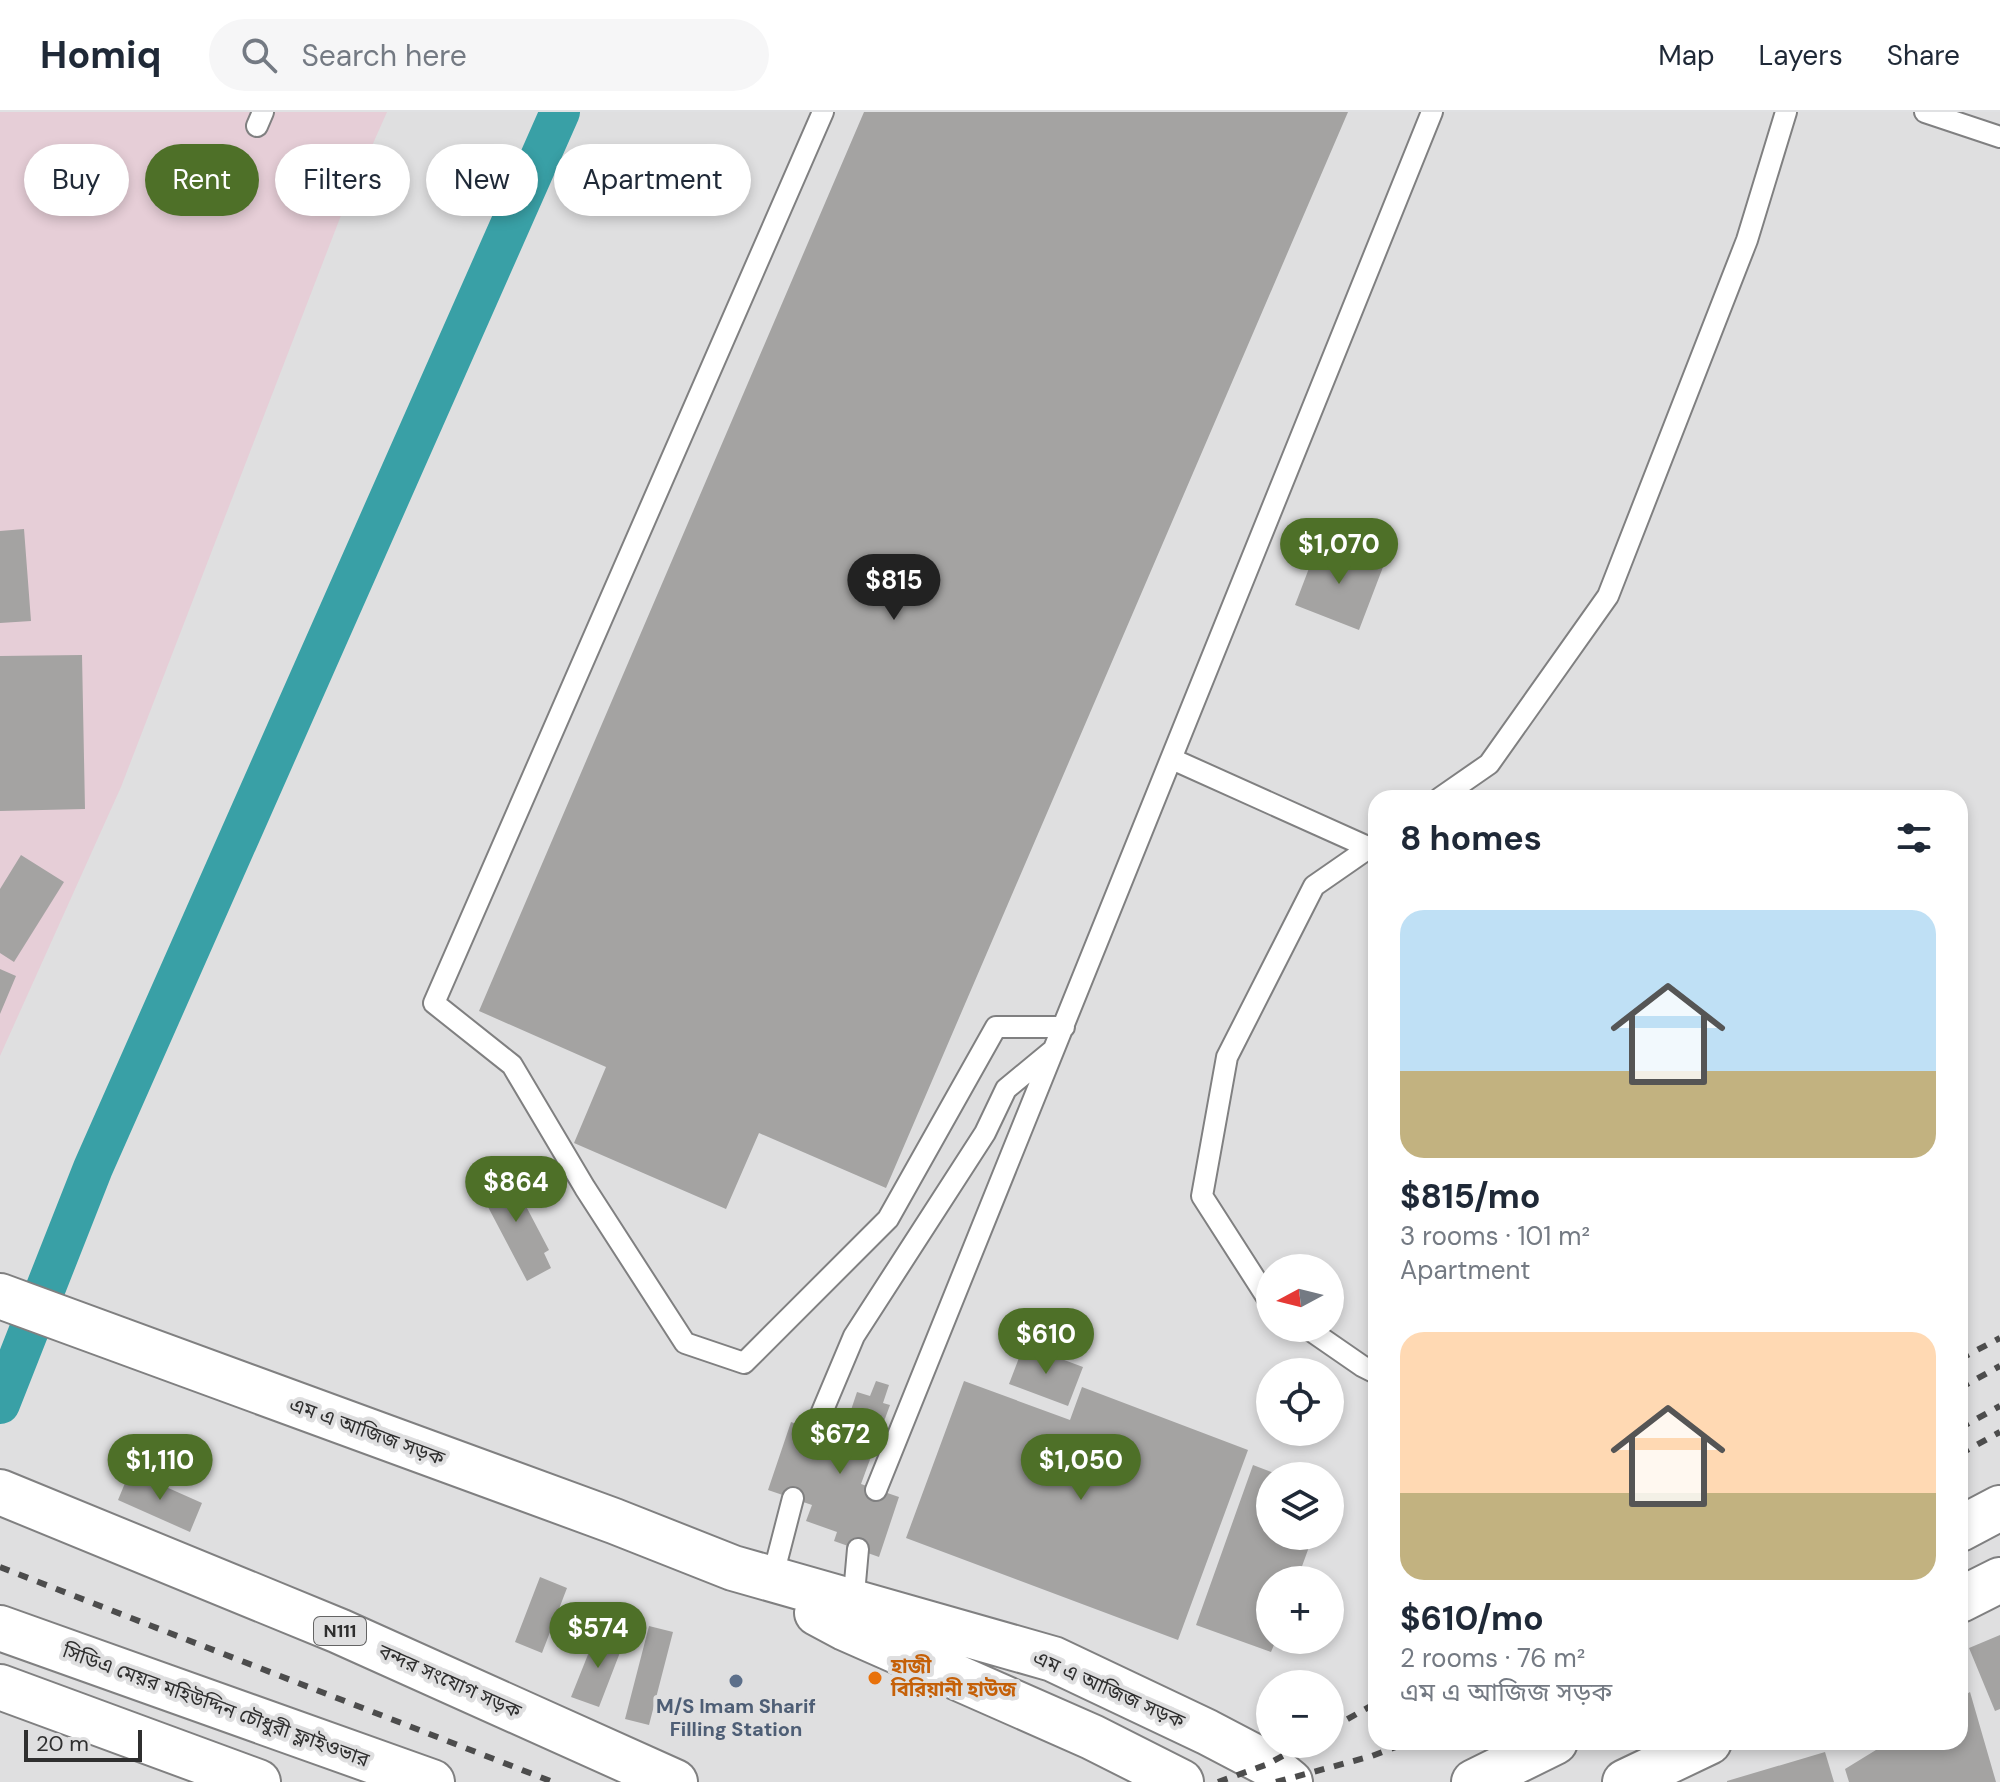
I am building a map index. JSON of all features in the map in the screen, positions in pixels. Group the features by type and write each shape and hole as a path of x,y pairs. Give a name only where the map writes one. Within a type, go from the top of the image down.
{"main road":[{"name":"এম এ আজিজ সড়ক","path":"0,1296 614,1521 849,1615 1181,1782"},
{"name":"বন্দর সংযোগ সড়ক","path":"0,1492 339,1631 675,1782"},
{"path":"1968,1525 2000,1508"},
{"path":"1968,1596 2000,1580"},
{"name":"এম এ আজিজ সড়ক","path":"849,1615 1053,1659 1207,1732 1268,1764 1290,1782"},
{"name":"সিডিএ মেয়র মহিউদ্দিন চৌধুরী ফ্লাইওভার","path":"0,1628 432,1782"},
{"path":"0,1687 258,1782"},
{"path":"1474,1782 1539,1750"},
{"path":"1625,1782 1692,1750"}],"lane":[{"path":"823,112 434,1003 512,1065 585,1188 685,1343 744,1363 888,1219 996,1027 1064,1027"},
{"path":"876,1490 1432,112"},
{"path":"1452,790 1489,764 1608,596 1747,240 1786,112"},
{"path":"1925,112 2000,137"},
{"path":"1172,759 1368,844"},
{"path":"1256,1280 1202,1196 1227,1057 1314,886 1368,849"},
{"path":"814,1431 854,1336 985,1133 1006,1089 1055,1049"},
{"path":"1327,1342 1368,1369"},
{"path":"758,1578 793,1498"},
{"path":"849,1615 858,1549"}],"shaded area":[{"path":"0,112 387,112 373,144 275,144 275,216 341,216 121,787 0,1056"}],"building":[{"path":"864,112 1348,112 886,1188 759,1133 726,1209 574,1143 606,1067 479,1011"},
{"path":"24,529 31,621 0,623 0,531"},
{"path":"1319,542 1383,567 1359,630 1295,605"},
{"path":"82,655 85,809 0,811 0,656"},
{"path":"21,855 64,882 14,962 0,953 0,889"},
{"path":"0,969 16,976 0,1014"},
{"path":"507,1170 549,1250 544,1253 551,1268 527,1281 477,1186"},
{"path":"1024,1345 1083,1367 1068,1406 1009,1384"},
{"path":"876,1381 889,1385 883,1403 890,1405 861,1484 899,1497 879,1557 834,1541 837,1532 806,1521 812,1505 768,1490 791,1422 841,1440 857,1392 870,1396"},
{"path":"964,1381 1070,1420 1082,1387 1248,1450 1178,1640 906,1538"},
{"path":"1253,1465 1256,1466 1256,1550 1308,1550 1302,1566 1256,1566 1256,1647 1196,1625"},
{"path":"130,1471 202,1503 190,1532 118,1500"},
{"path":"540,1577 567,1588 542,1653 515,1642"},
{"path":"649,1626 673,1632 649,1725 625,1719"},
{"path":"597,1632 624,1642 599,1707 571,1697"},
{"path":"2000,1635 2000,1709 1995,1711 1969,1648"},
{"path":"1968,1693 1996,1782 1849,1782 1845,1769 1876,1750 1968,1750"},
{"path":"1825,1752 1834,1782 1727,1782 1727,1781"}],"waterway":[{"path":"0,1404 93,1168 560,112"}],"railway":[{"path":"1968,1355 2000,1338"},
{"path":"1968,1384 2000,1366"},
{"path":"1968,1424 2000,1406"},
{"path":"1968,1450 2000,1432"},
{"path":"0,1567 553,1782"},
{"path":"1344,1721 1368,1708"},
{"path":"1276,1782 1388,1750"},
{"path":"1218,1782 1279,1758"}],"place":[{"name":"হাজী বিরিয়ানী হাউজ","path":"875,1678"},
{"name":"M/S Imam Sharif Filling Station","path":"736,1681"}]}
